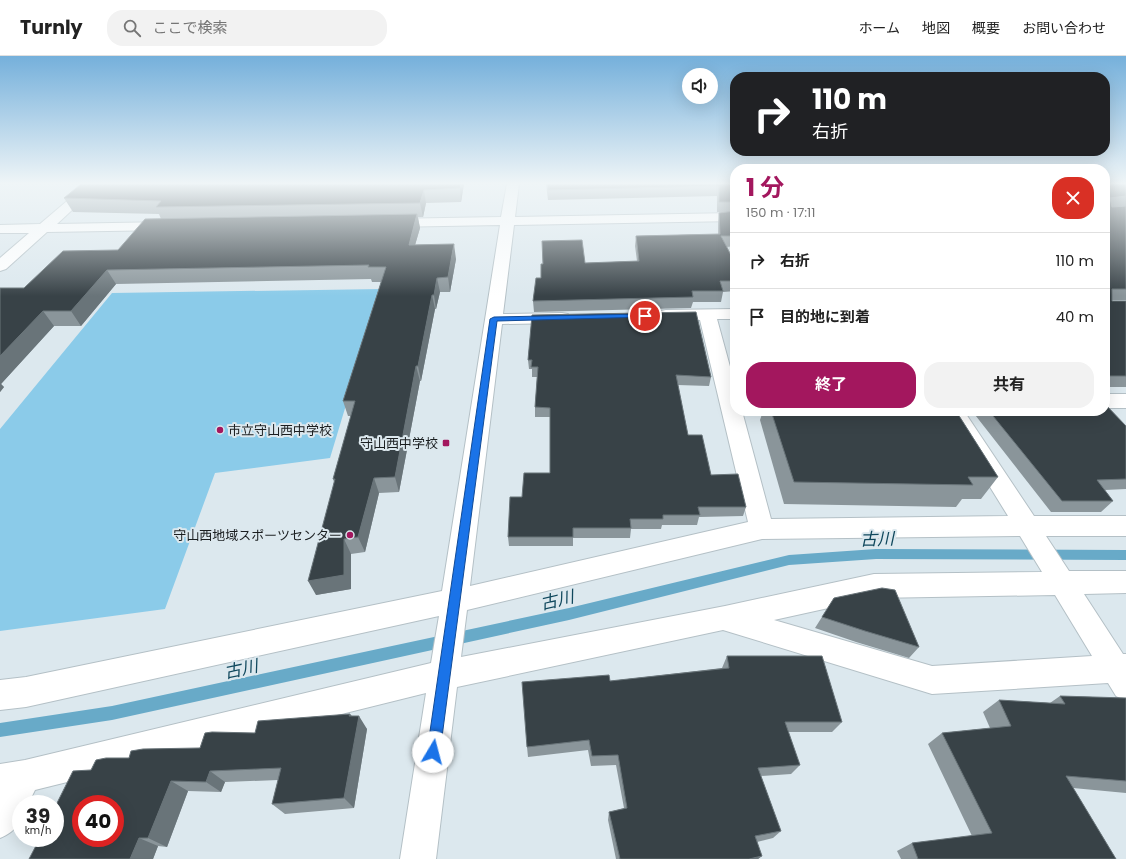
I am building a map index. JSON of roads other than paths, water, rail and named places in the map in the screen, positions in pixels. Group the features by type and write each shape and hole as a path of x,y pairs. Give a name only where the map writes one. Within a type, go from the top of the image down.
{"street":[{"path":"0,266 51,221"},
{"path":"375,223 477,221"},
{"path":"418,859 508,221"},
{"path":"0,229 185,226"},
{"path":"707,314 730,404"},
{"path":"653,316 730,314"},
{"path":"494,319 575,317"},
{"path":"1110,401 1126,401"},
{"path":"733,416 762,529"},
{"path":"956,416 1062,583 1122,674"},
{"path":"0,695 42,689 453,606 762,529 1126,526"},
{"path":"0,821 12,778 400,684 445,668 724,618 874,586 1126,582"},
{"path":"724,618 932,680 1122,674"}],"waterway":[{"name":"古川","path":"0,730 112,713 569,614 789,560 876,554 1126,555"}],"place":[{"name":"市立守山西中学校","path":"220,430"},
{"name":"守山西中学校","path":"446,443"},
{"name":"守山西地域スポーツセンター","path":"350,535"}]}
